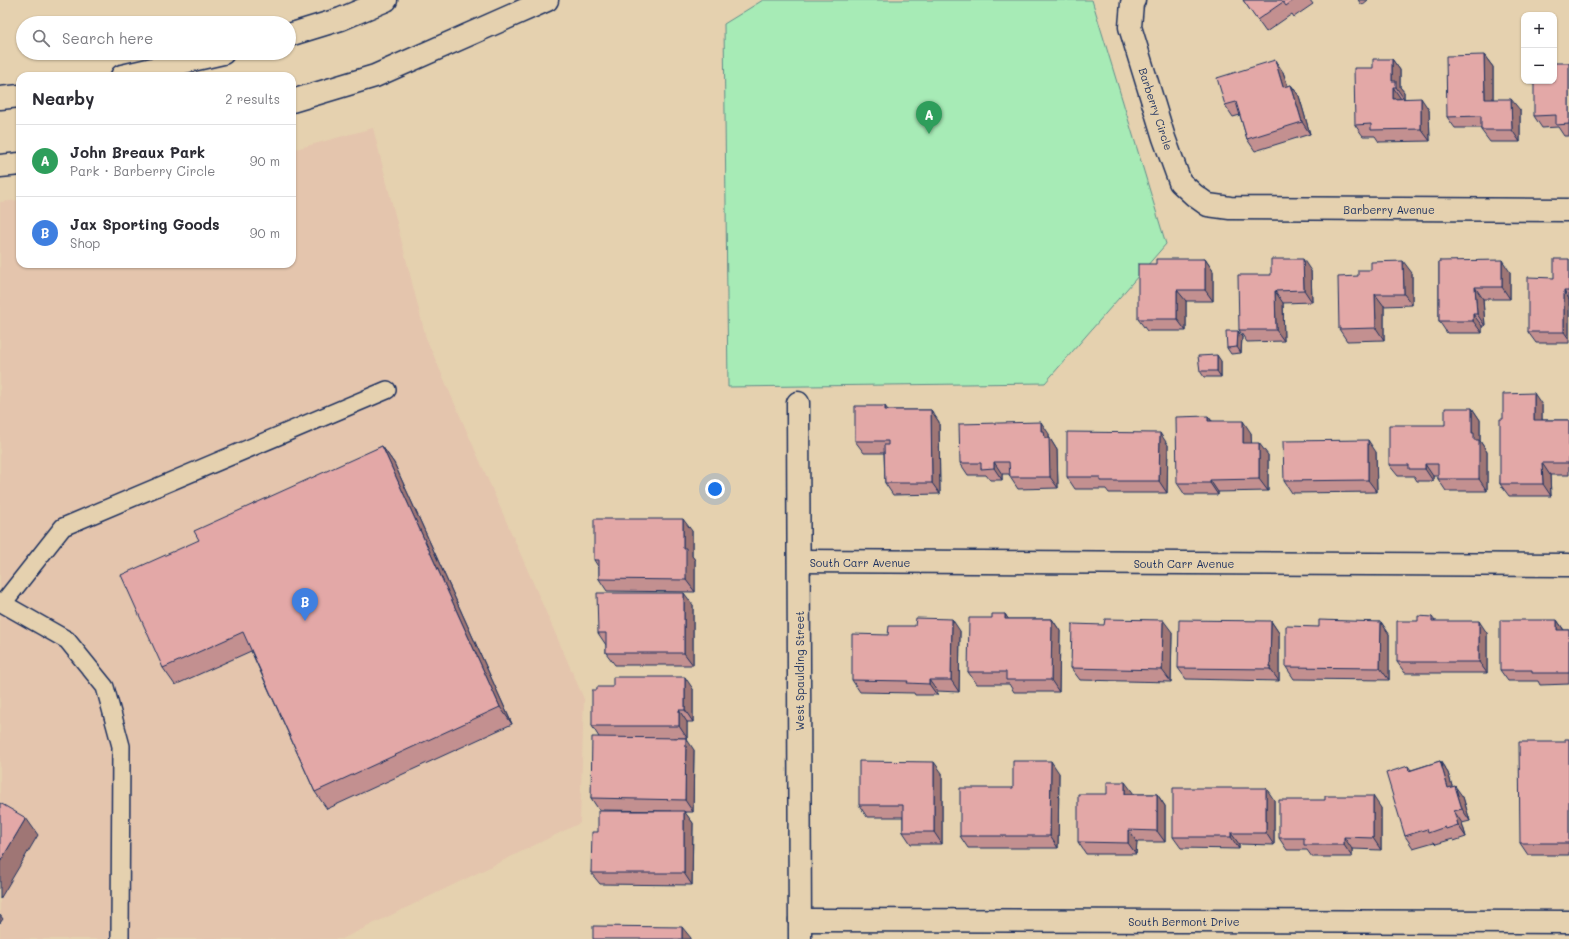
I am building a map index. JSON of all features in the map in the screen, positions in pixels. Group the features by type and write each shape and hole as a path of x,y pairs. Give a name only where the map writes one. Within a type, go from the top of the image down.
{"street":[{"path":"296,33 341,18 386,0"},
{"path":"296,100 375,76 547,0"},
{"name":"Barberry Circle","path":"1134,0 1132,3 1130,26 1164,138 1180,182 1208,205"},
{"path":"140,72 192,60"},
{"path":"0,98 16,96"},
{"path":"0,166 16,164"},
{"name":"Barberry Avenue","path":"1208,205 1230,208 1569,210"},
{"name":"West Spaulding Street","path":"798,403 800,929"},
{"name":"South Carr Avenue","path":"799,561 1569,565"},
{"name":"South Bermont Drive","path":"800,929 1569,922"}],"lane":[{"path":"120,939 121,746 104,687 67,640 1,602 63,527 387,390"}],"shaded area":[{"path":"373,128 426,338 584,699 580,823 342,939 0,939 0,202 16,200 16,268 296,268 296,149"}],"green space":[{"path":"763,0 1092,0 1166,244 1045,383 728,387 724,24"}],"building":[{"path":"1243,0 1294,0 1286,6 1283,2 1257,20"},
{"path":"1484,55 1485,99 1511,99 1512,130 1481,130 1481,116 1447,117 1446,56"},
{"path":"1373,59 1392,59 1392,81 1396,81 1396,87 1393,87 1393,99 1421,98 1421,129 1371,130 1371,124 1355,125 1354,68 1373,68"},
{"path":"1275,60 1283,87 1291,85 1302,122 1247,139 1236,102 1225,105 1217,78"},
{"path":"1557,63 1569,63 1569,124 1556,125 1556,115 1534,116 1534,84 1557,84"},
{"path":"1156,259 1205,259 1205,290 1177,290 1177,319 1138,319 1138,264 1156,264"},
{"path":"1271,259 1303,259 1304,290 1275,291 1276,330 1239,330 1238,275 1271,275"},
{"path":"1554,259 1569,259 1569,291 1564,291 1564,332 1528,332 1528,277 1554,278"},
{"path":"1502,260 1502,287 1475,287 1477,314 1473,314 1473,321 1439,321 1439,261"},
{"path":"1403,261 1404,294 1375,294 1376,328 1339,329 1338,277 1358,276 1358,270 1371,270 1371,262"},
{"path":"1226,331 1238,331 1237,347 1227,348"},
{"path":"1217,355 1217,371 1200,371 1198,356"},
{"path":"1534,393 1534,420 1569,420 1569,463 1542,463 1543,484 1500,484 1500,419 1503,419 1503,394"},
{"path":"855,406 885,406 885,410 931,410 932,483 885,483 884,445 888,445 888,441 855,441"},
{"path":"1445,408 1472,408 1472,433 1474,433 1474,440 1479,440 1479,479 1438,479 1438,464 1425,464 1425,469 1409,469 1409,465 1389,465 1389,425 1445,425"},
{"path":"1208,416 1208,421 1243,421 1243,443 1259,443 1259,479 1210,480 1210,483 1177,483 1176,417"},
{"path":"1041,422 1041,431 1044,431 1045,438 1049,438 1050,477 1010,477 1009,462 994,462 994,468 981,469 981,463 960,463 959,424"},
{"path":"1067,432 1160,433 1159,481 1100,481 1100,477 1067,477"},
{"path":"1368,440 1368,480 1284,481 1283,441"},
{"path":"382,446 500,707 315,792 243,632 163,668 121,575 199,540 194,531"},
{"path":"594,519 683,519 683,548 686,548 686,580 599,579 599,560 594,560"},
{"path":"597,593 684,593 684,653 606,653 606,633 598,633"},
{"path":"992,614 1005,614 1005,619 1052,619 1051,680 1006,680 1006,672 968,672 969,618 992,618"},
{"path":"1418,616 1432,617 1432,621 1479,621 1479,662 1397,662 1397,621 1418,621"},
{"path":"916,618 952,619 951,680 929,680 929,684 907,683 908,681 852,680 852,634 888,635 889,626 915,626"},
{"path":"1105,619 1163,620 1162,670 1071,668 1072,624 1104,625"},
{"path":"1179,620 1271,621 1270,669 1178,668"},
{"path":"1319,620 1381,622 1380,668 1286,667 1286,626 1319,627"},
{"path":"1500,620 1557,620 1557,630 1569,630 1569,673 1532,673 1532,670 1500,670"},
{"path":"613,677 685,677 685,710 679,710 679,726 592,726 592,690 597,690 597,687 613,687"},
{"path":"592,737 686,738 685,800 591,798"},
{"path":"1565,739 1569,739 1569,843 1520,843 1519,742 1565,742"},
{"path":"859,761 934,762 934,832 903,832 903,805 859,805"},
{"path":"1013,761 1051,761 1050,836 960,836 960,788 1013,788"},
{"path":"1440,761 1448,788 1455,786 1462,809 1454,811 1458,825 1446,829 1445,827 1428,833 1427,829 1405,836 1386,773 1408,766 1409,771"},
{"path":"1107,782 1125,782 1125,794 1157,794 1157,831 1128,830 1128,843 1078,842 1078,794 1107,794"},
{"path":"1173,788 1266,788 1266,833 1231,833 1231,837 1173,837"},
{"path":"1325,796 1373,796 1373,838 1344,837 1344,845 1304,845 1304,838 1279,838 1279,800 1325,800"},
{"path":"0,803 26,818 0,862"},
{"path":"598,811 684,811 684,873 591,873 592,832 598,832"},
{"path":"593,926 682,927 682,939 593,939"}],"place":[{"name":"John Breaux Park","path":"929,134"},
{"name":"Jax Sporting Goods","path":"305,621"}]}
